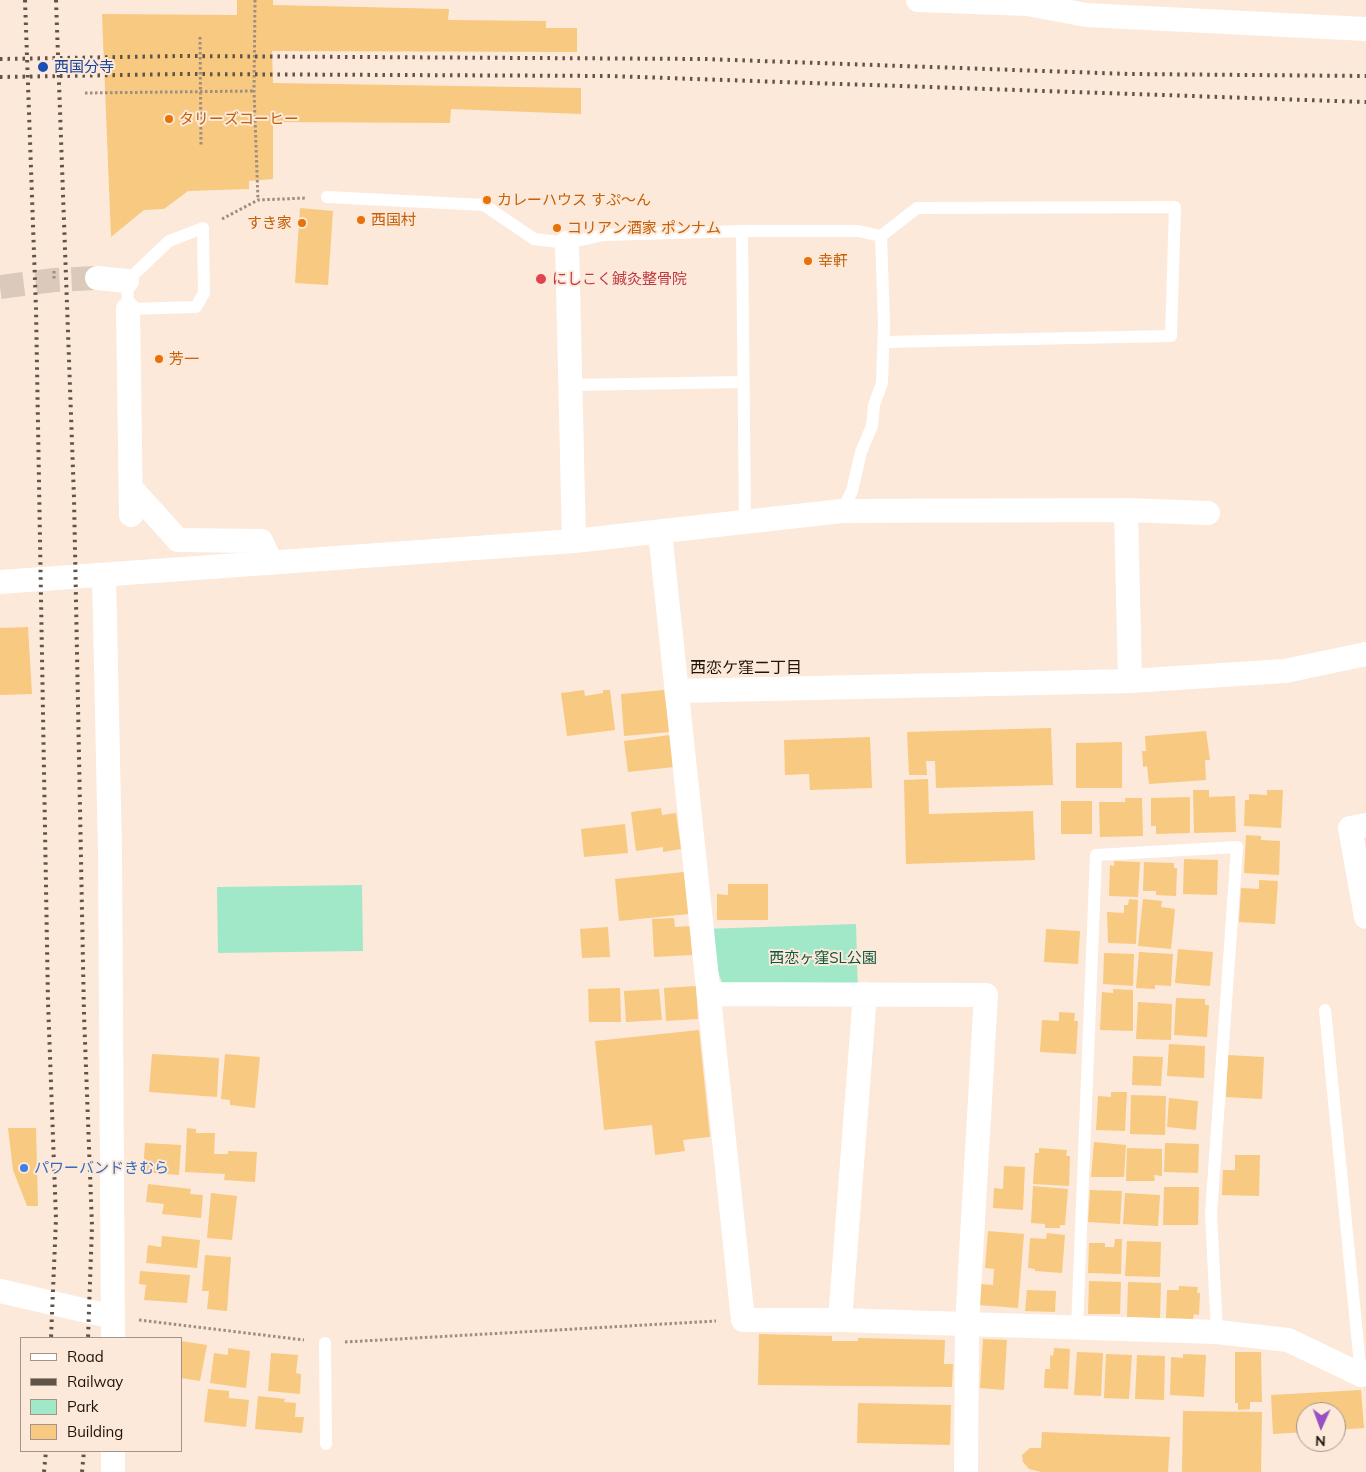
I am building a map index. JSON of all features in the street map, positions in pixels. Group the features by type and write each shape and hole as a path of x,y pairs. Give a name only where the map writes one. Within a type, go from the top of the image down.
{"street":[{"path":"918,0 1028,2 1086,15 1366,29"},
{"path":"567,243 574,541"},
{"path":"97,278 127,281"},
{"path":"128,309 131,515"},
{"path":"131,488 178,540 261,541 272,562"},
{"path":"1126,510 1130,681"},
{"path":"0,582 574,541 842,511 1126,510 1208,513"},
{"path":"660,532 743,1320 840,1320 1217,1332 1288,1340 1364,1374"},
{"path":"0,1291 113,1328 110,871 104,575"},
{"path":"677,691 1130,681 1285,671 1366,654"},
{"path":"1366,825 1350,828 1366,917"},
{"path":"709,994 986,995 967,1324 966,1472"},
{"path":"840,1320 865,994"},
{"path":"113,1452 113,1472"}],"lane":[{"path":"327,197 484,205 534,240 567,243 604,234 742,230 858,231 881,236"},
{"path":"881,236 917,208 1175,208 1171,336 884,342"},
{"path":"203,228 204,293 196,308 128,309 127,281 169,241 203,228"},
{"path":"742,230 742,382 745,522"},
{"path":"842,511 852,490 860,452 872,426 874,405 882,383 884,342 881,236"},
{"path":"570,385 742,382"},
{"path":"1077,1328 1096,855 1237,847 1211,1214 1217,1332"},
{"path":"1325,1010 1364,1374"},
{"path":"325,1343 326,1444"}],"path":[{"path":"256,0 254,91 258,200"},
{"path":"200,37 200,144"},
{"path":"84,92 254,91"},
{"path":"203,228 258,200 327,197"},
{"path":"54,271 54,280"},
{"path":"113,1328 325,1343 743,1320"}],"green space":[{"path":"362,885 363,951 218,953 217,887"},
{"name":"西恋ヶ窪SL公園","path":"856,924 858,994 726,993 702,929"}],"building":[{"path":"237,0 273,0 273,5 449,9 448,20 546,21 546,28 577,28 577,52 272,51 273,83 581,88 581,114 451,109 450,123 273,122 273,179 249,181 249,189 188,191 164,209 144,210 111,237 102,14 237,15"},
{"path":"300,208 333,211 328,285 295,283"},
{"path":"28,627 32,694 0,695 0,628"},
{"path":"584,690 585,696 603,693 603,690 610,690 615,730 567,736 561,693"},
{"path":"664,690 670,732 624,736 621,694"},
{"path":"1051,728 1053,785 936,788 935,761 926,761 927,775 909,775 907,732"},
{"path":"1206,731 1210,760 1205,760 1206,780 1149,784 1147,766 1143,767 1142,751 1146,751 1145,736"},
{"path":"670,735 674,767 628,772 624,741"},
{"path":"870,737 872,788 810,790 809,774 785,775 784,740"},
{"path":"1122,742 1122,788 1076,788 1076,743"},
{"path":"928,779 929,814 1033,811 1035,860 906,864 904,780"},
{"path":"1193,790 1209,790 1209,797 1235,796 1236,832 1194,833"},
{"path":"1267,790 1283,790 1281,828 1244,826 1245,800 1249,800 1249,794 1267,795"},
{"path":"1190,797 1190,833 1156,834 1156,826 1151,826 1151,798"},
{"path":"1125,798 1142,798 1143,836 1100,837 1099,802 1125,802"},
{"path":"1061,801 1092,801 1092,834 1061,834"},
{"path":"661,808 662,815 676,813 681,849 663,852 663,847 636,851 631,812"},
{"path":"625,824 628,853 584,857 581,829"},
{"path":"1246,835 1261,836 1261,840 1280,841 1279,875 1244,873"},
{"path":"1184,859 1218,860 1217,895 1183,894"},
{"path":"1114,861 1140,862 1138,897 1109,896 1110,865 1114,866"},
{"path":"1144,862 1174,863 1174,868 1177,868 1176,896 1156,895 1156,891 1143,891"},
{"path":"684,872 689,914 619,921 615,879"},
{"path":"1259,880 1278,881 1275,924 1239,922 1241,888 1259,889"},
{"path":"728,884 768,884 768,920 717,920 717,894 728,895"},
{"path":"1129,899 1138,900 1136,944 1108,943 1107,912 1124,913 1124,905 1128,905"},
{"path":"1143,899 1162,901 1161,907 1175,909 1171,949 1138,946"},
{"path":"674,918 675,927 691,926 692,955 654,957 652,919"},
{"path":"608,927 610,957 582,958 580,929"},
{"path":"1046,929 1080,931 1078,964 1044,962"},
{"path":"1178,949 1213,952 1210,986 1175,983"},
{"path":"1139,952 1173,954 1171,986 1155,985 1155,989 1136,988"},
{"path":"1104,953 1134,954 1133,986 1103,984"},
{"path":"696,986 698,1019 666,1021 664,988"},
{"path":"620,988 621,1022 589,1022 588,989"},
{"path":"659,989 662,1020 626,1022 624,991"},
{"path":"1113,989 1133,990 1133,1031 1100,1030 1102,992 1113,993"},
{"path":"1176,998 1205,999 1205,1005 1209,1005 1207,1037 1174,1035"},
{"path":"1138,1002 1172,1004 1171,1040 1136,1039"},
{"path":"1059,1012 1075,1013 1074,1021 1078,1021 1076,1054 1040,1052 1042,1020 1059,1021"},
{"path":"699,1030 710,1137 683,1140 685,1151 655,1155 652,1125 604,1130 595,1041"},
{"path":"1169,1044 1205,1046 1204,1078 1167,1076"},
{"path":"152,1054 219,1058 217,1097 149,1092"},
{"path":"225,1054 260,1057 255,1108 230,1105 230,1100 221,1099"},
{"path":"1228,1055 1264,1057 1262,1099 1226,1097"},
{"path":"1133,1056 1163,1057 1161,1086 1132,1085"},
{"path":"1111,1092 1127,1092 1125,1131 1096,1130 1098,1096 1111,1097"},
{"path":"1131,1095 1166,1096 1165,1135 1130,1134"},
{"path":"1169,1098 1198,1101 1196,1130 1167,1127"},
{"path":"8,1128 36,1128 38,1206 27,1206 13,1170"},
{"path":"187,1128 196,1129 196,1133 215,1133 214,1154 228,1154 228,1151 257,1152 255,1182 224,1180 225,1174 185,1172"},
{"path":"1094,1142 1126,1145 1124,1177 1091,1177"},
{"path":"145,1143 181,1145 179,1175 143,1172"},
{"path":"1165,1143 1199,1144 1198,1173 1164,1172"},
{"path":"1039,1148 1067,1150 1066,1156 1070,1156 1069,1186 1033,1184 1035,1153 1039,1153"},
{"path":"1127,1148 1162,1149 1162,1176 1154,1175 1155,1181 1126,1181"},
{"path":"1235,1155 1260,1155 1259,1196 1222,1195 1223,1170 1235,1170"},
{"path":"1004,1166 1025,1167 1023,1210 993,1208 994,1188 1003,1189"},
{"path":"148,1184 191,1189 190,1194 203,1195 201,1218 162,1214 164,1204 146,1202"},
{"path":"1033,1186 1068,1189 1065,1225 1060,1225 1060,1228 1045,1228 1045,1224 1031,1223"},
{"path":"1164,1187 1199,1187 1198,1225 1163,1225"},
{"path":"1090,1190 1122,1191 1120,1224 1088,1222"},
{"path":"211,1193 237,1196 232,1240 207,1238"},
{"path":"1125,1193 1160,1195 1158,1226 1123,1224"},
{"path":"988,1231 1024,1234 1018,1308 978,1305 980,1284 993,1285 994,1269 985,1268"},
{"path":"1047,1233 1065,1235 1062,1273 1035,1271 1035,1269 1028,1268 1030,1238 1046,1239"},
{"path":"162,1236 200,1240 197,1268 146,1263 148,1245 161,1247"},
{"path":"1115,1239 1122,1239 1121,1274 1088,1273 1089,1243 1105,1243 1105,1247 1114,1247"},
{"path":"1127,1241 1161,1242 1160,1277 1125,1276"},
{"path":"205,1255 231,1257 227,1311 207,1309 209,1291 202,1291"},
{"path":"140,1271 190,1275 187,1303 144,1300 146,1285 139,1284"},
{"path":"1089,1281 1121,1282 1120,1314 1088,1314"},
{"path":"1128,1282 1161,1283 1160,1318 1127,1317"},
{"path":"1179,1286 1198,1287 1197,1293 1200,1293 1199,1315 1194,1314 1193,1319 1166,1318 1167,1290 1179,1290"},
{"path":"1027,1290 1056,1291 1055,1312 1025,1311"},
{"path":"759,1334 832,1336 832,1341 858,1341 858,1338 945,1340 944,1364 953,1364 952,1387 758,1385"},
{"path":"983,1339 1007,1340 1004,1390 980,1388"},
{"path":"182,1341 207,1345 200,1381 182,1378"},
{"path":"228,1348 250,1351 246,1388 210,1383 214,1353 228,1355"},
{"path":"1054,1348 1070,1349 1068,1389 1044,1388 1045,1369 1050,1369 1050,1355 1053,1356"},
{"path":"1077,1352 1103,1353 1101,1396 1074,1395"},
{"path":"1235,1352 1261,1352 1262,1402 1250,1402 1250,1409 1238,1410 1238,1403 1235,1403"},
{"path":"271,1353 298,1355 296,1373 301,1374 300,1394 268,1391"},
{"path":"1106,1354 1132,1355 1129,1399 1104,1398"},
{"path":"1183,1354 1206,1355 1204,1397 1170,1395 1171,1357 1183,1358"},
{"path":"1137,1355 1165,1356 1164,1400 1135,1399"},
{"path":"208,1389 229,1391 229,1398 249,1400 246,1427 204,1422"},
{"path":"1361,1390 1364,1428 1346,1429 1346,1402 1296,1402 1296,1433 1273,1434 1271,1395"},
{"path":"258,1396 285,1399 284,1402 296,1403 295,1417 304,1417 302,1433 255,1429"},
{"path":"858,1403 951,1405 950,1445 857,1443"},
{"path":"1183,1411 1262,1412 1261,1472 1182,1472"},
{"path":"1042,1432 1170,1437 1168,1472 1041,1472 1029,1469 1023,1462 1022,1455 1030,1448 1041,1448"}],"tunnel":[{"path":"0,287 54,280 97,278"}],"railway":[{"path":"25,0 36,309 48,1002 56,1219 51,1337"},
{"path":"56,0 74,498 84,1015 92,1226 88,1337"},
{"path":"0,59 182,56 704,59 1129,74 1366,76"},
{"path":"0,77 182,74 608,76 1366,102"},
{"path":"44,1472 46,1452"},
{"path":"82,1472 84,1452"}],"place":[{"name":"西国分寺","path":"43,67"},
{"name":"タリーズコーヒー","path":"169,119"},
{"name":"カレーハウス すぷ〜ん","path":"487,200"},
{"name":"西国村","path":"361,220"},
{"name":"すき家","path":"302,223"},
{"name":"コリアン酒家 ポンナム","path":"557,228"},
{"name":"幸軒","path":"808,261"},
{"name":"にしこく鍼灸整骨院","path":"541,279"},
{"name":"芳一","path":"159,359"},
{"name":"パワーバンドきむら","path":"24,1168"}],"district":[{"name":"西恋ケ窪二丁目","path":"746,668"}]}
